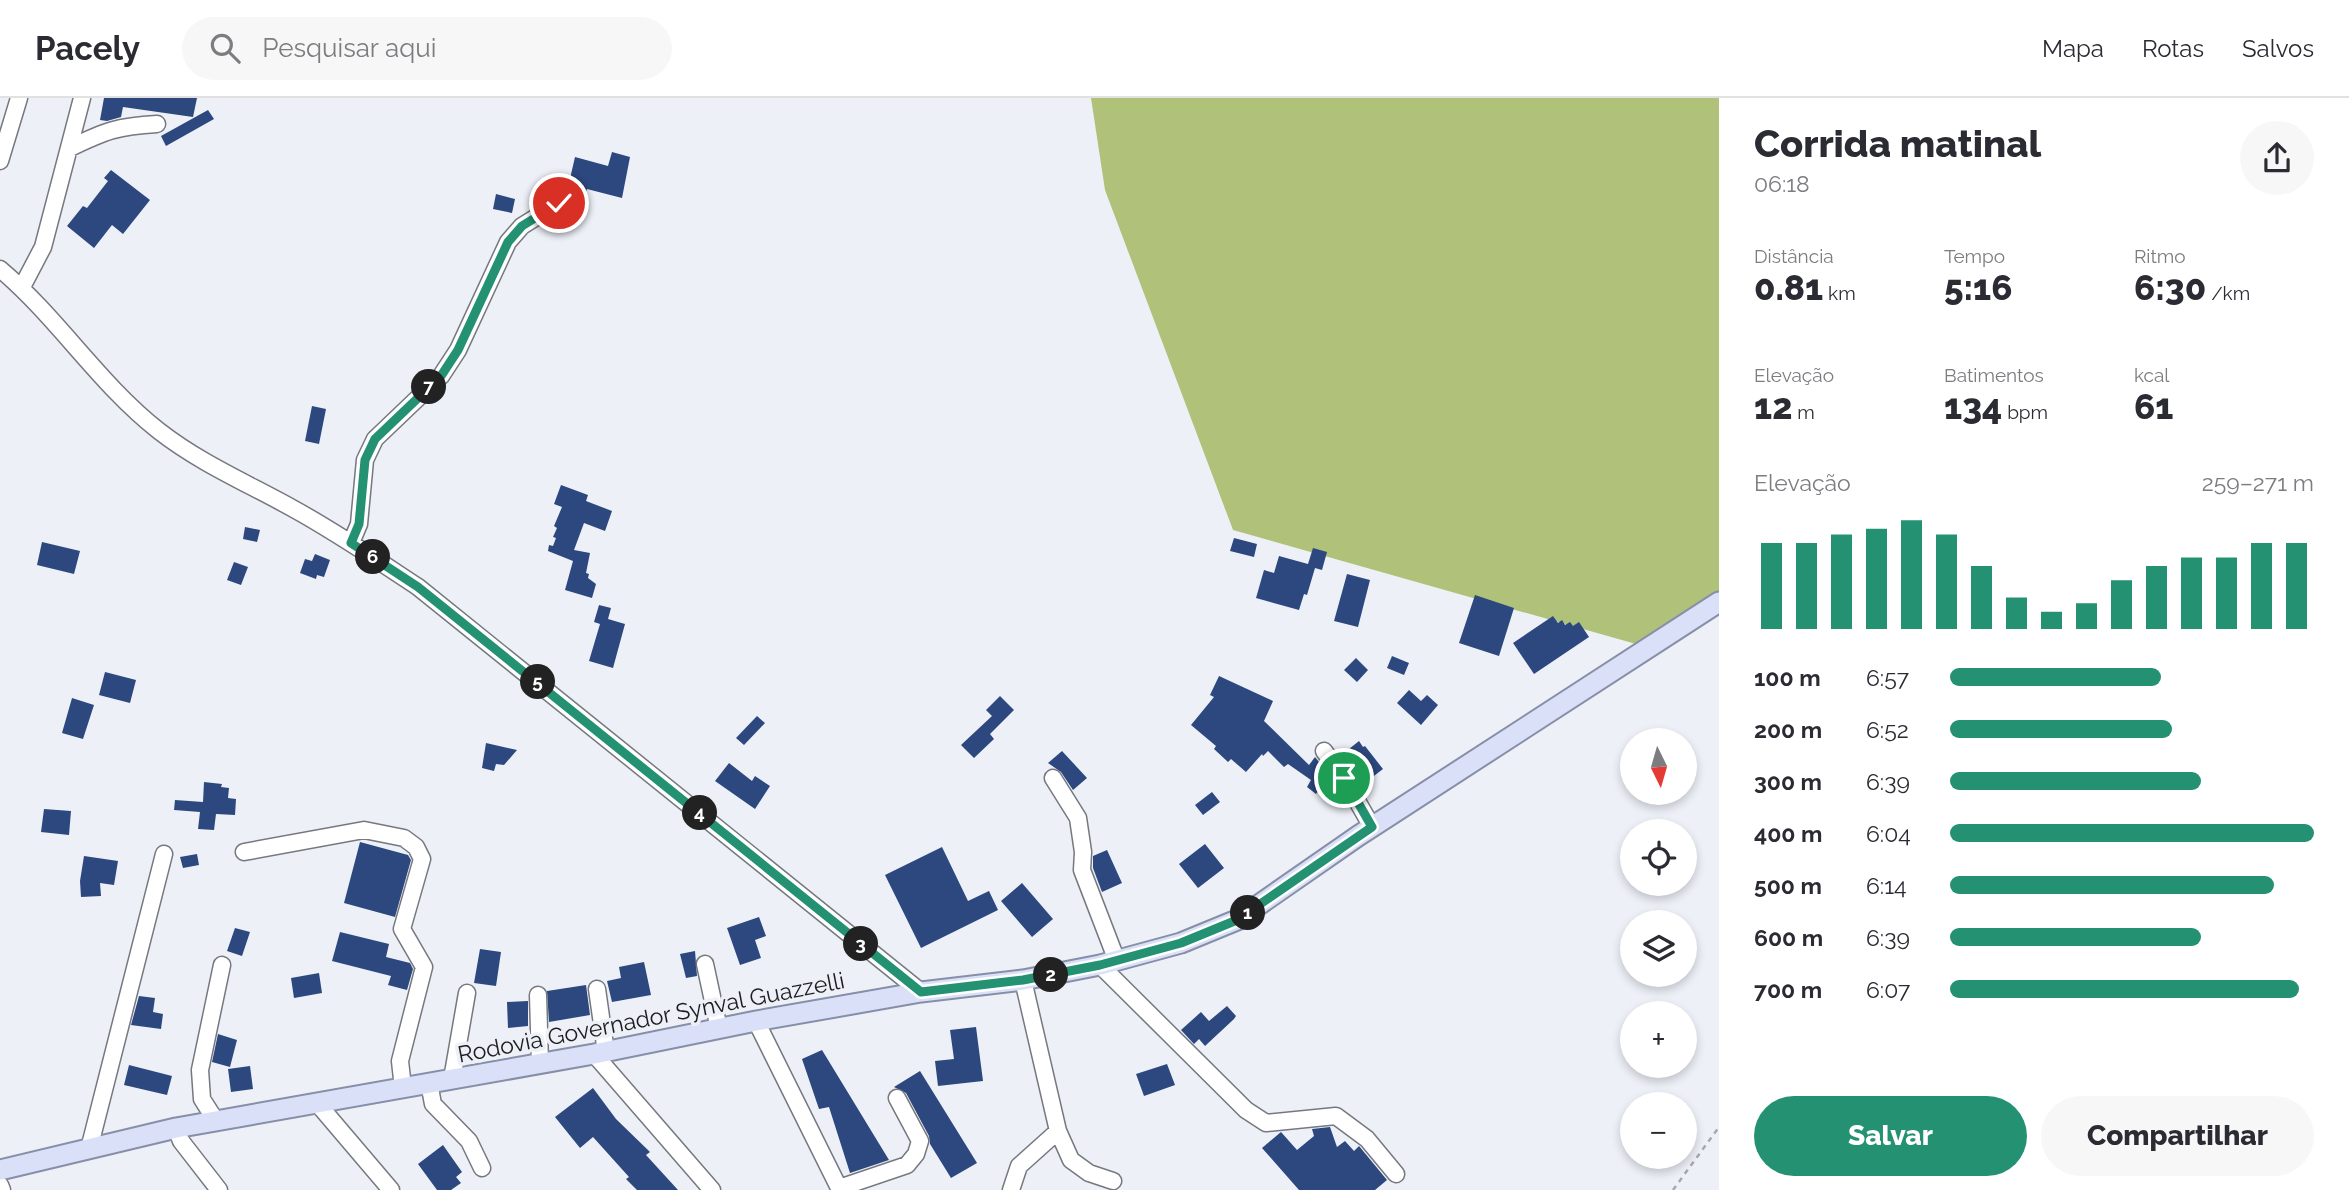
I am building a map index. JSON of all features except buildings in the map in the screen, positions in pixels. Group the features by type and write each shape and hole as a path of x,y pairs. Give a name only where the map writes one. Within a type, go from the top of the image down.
{"main road":[{"name":"Rodovia Governador Synval Guazzelli","path":"0,1170 176,1128 540,1064 756,1021 921,992 1023,980 1109,963 1181,943 1237,920 1372,827 1719,602"}],"street":[{"path":"0,161 19,98"},
{"path":"22,287 43,247 82,98"},
{"path":"70,148 105,131 157,124"},
{"path":"351,543 359,524 365,460 375,439 441,376 458,350 508,242 522,226 559,203"},
{"path":"0,269 48,314 121,397 159,431 200,460 292,508 418,587 921,992"},
{"path":"1324,751 1344,778 1372,827"},
{"path":"1053,778 1078,818 1083,852 1082,870 1109,963 1246,1110 1266,1123 1336,1116 1367,1139 1396,1174"},
{"path":"244,852 364,830 404,838 416,847 422,859 402,929 424,967 400,1061 403,1088"},
{"path":"89,1149 164,854"},
{"path":"705,964 719,1029"},
{"path":"216,1121 202,1099 200,1070 222,965"},
{"path":"1023,980 1058,1131 1071,1160 1089,1173 1113,1181"},
{"path":"597,989 600,1053 712,1190"},
{"path":"452,1079 467,993"},
{"path":"538,995 540,1064"},
{"path":"756,1021 840,1189 907,1164 916,1154 920,1141 897,1098"},
{"path":"429,1083 433,1104 470,1141 482,1168"},
{"path":"317,1103 391,1190"},
{"path":"176,1128 181,1141 219,1190"},
{"path":"1011,1190 1018,1166 1058,1131"}],"path":[{"path":"1673,1190 1719,1127"}],"green space":[{"path":"1091,98 1719,98 1719,602 1650,648 1233,530 1105,190"}],"route":[{"path":"559,203 522,226 508,242 458,350 441,376 375,439 365,460 359,524 351,543 418,587 510,659 921,992 1023,980 1100,965 1181,943 1237,920 1372,827 1344,778"}]}
